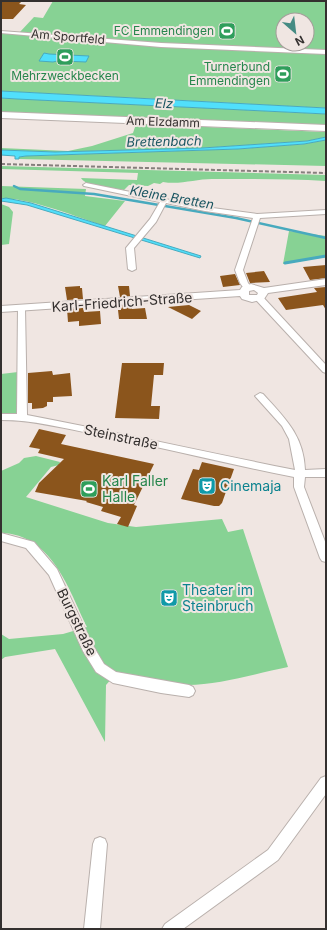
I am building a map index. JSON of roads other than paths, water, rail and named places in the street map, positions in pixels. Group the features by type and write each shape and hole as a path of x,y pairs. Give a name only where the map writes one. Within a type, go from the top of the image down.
{"main road":[{"name":"Am Elzdamm","path":"1,115 326,128"}],"street":[{"name":"Am Sportfeld","path":"1,32 146,44 326,52"},
{"path":"86,185 162,204 256,220 326,212"},
{"path":"132,269 130,248 153,220 162,204"},
{"path":"245,290 239,270 256,220"},
{"name":"Karl-Friedrich-Straße","path":"1,309 245,290 248,298 326,282"},
{"path":"260,295 325,368"},
{"path":"21,308 22,417"},
{"path":"260,396 291,431 300,468 299,487 326,558"},
{"name":"Steinstraße","path":"1,417 22,417 121,436 222,459 299,474 326,474"},
{"name":"Burgstraße","path":"1,537 30,545 53,572 87,647 100,668 113,677 189,691"},
{"path":"170,929 273,855 326,783"},
{"path":"92,929 100,844"}],"water":[{"name":"Mehrzweckbecken","path":"44,53 89,56 86,62 63,61 64,58 59,58 61,60 53,62 39,61"},
{"name":"Elz","path":"1,91 326,108 326,114 1,98"},
{"path":"326,137 326,140 304,144 238,149 26,156 19,157 19,159 15,159 15,156 1,155 1,150 55,152 202,148 307,141"},
{"path":"6,198 31,203 201,256 200,258 27,205 1,201 1,199"}],"waterway":[{"name":"Kleine Bretten","path":"14,186 20,189 94,194 236,218 326,238"},
{"path":"285,263 326,256"}],"railway":[{"path":"1,164 326,173"}],"place":[{"name":"FC Emmendingen","path":"227,31"},
{"name":"Mehrzweckbecken","path":"65,57"},
{"name":"Turnerbund Emmendingen","path":"283,74"},
{"name":"Cinemaja","path":"207,486"},
{"name":"Karl Faller Halle","path":"89,489"},
{"name":"Theater im Steinbruch","path":"169,598"}],"water label":[{"name":"Brettenbach","path":"164,141"}]}
